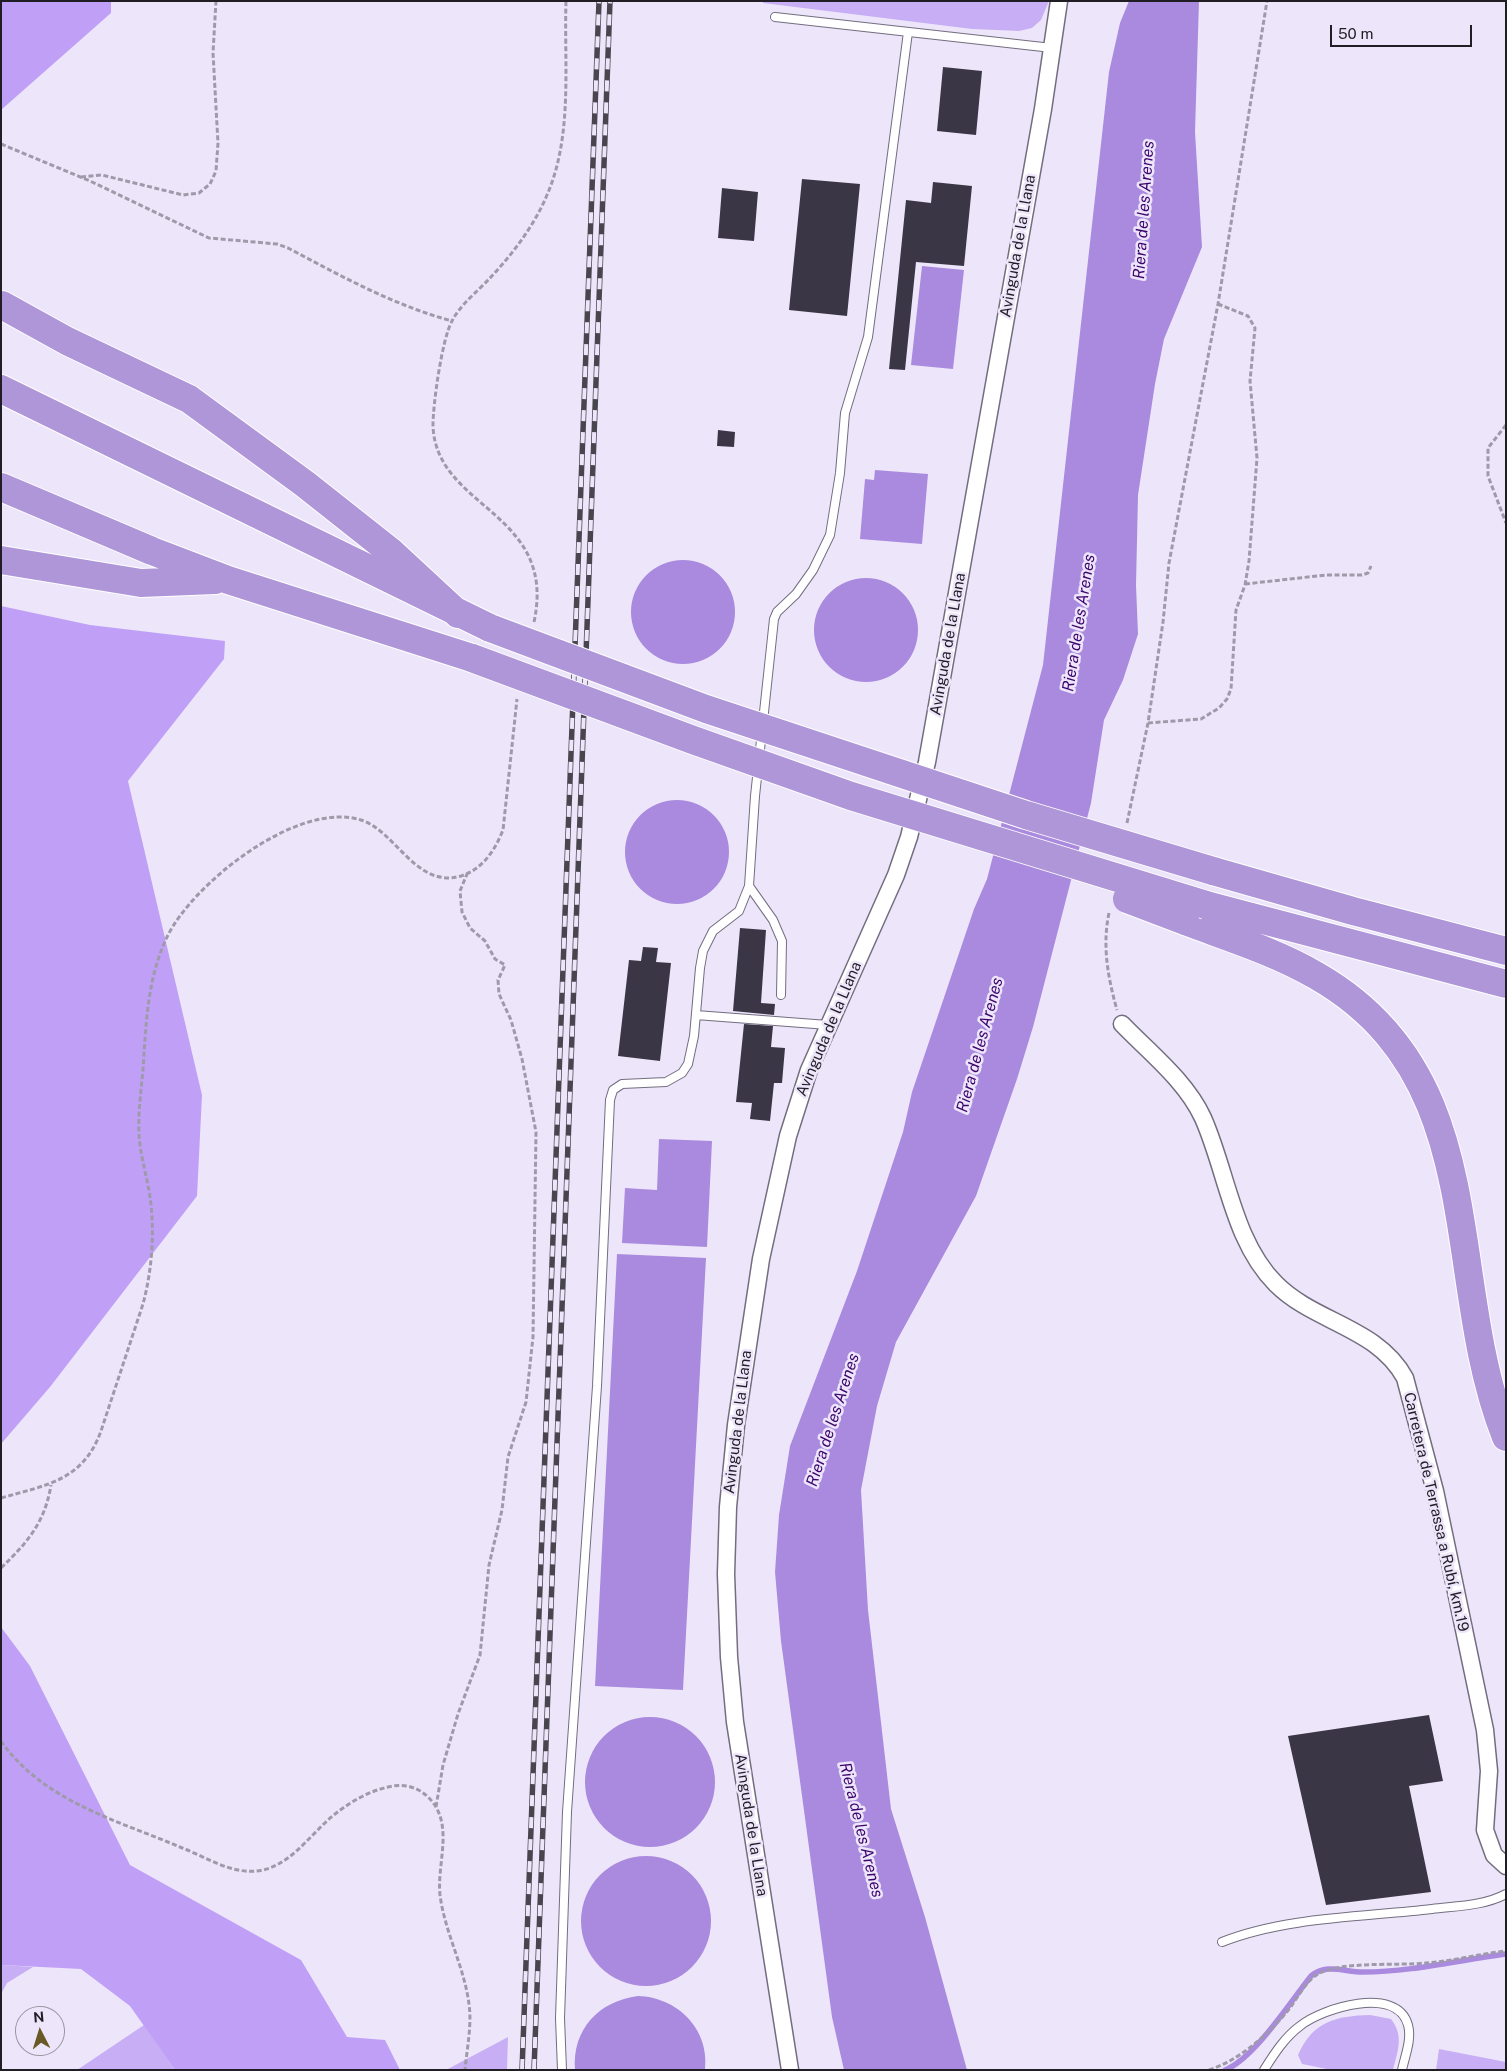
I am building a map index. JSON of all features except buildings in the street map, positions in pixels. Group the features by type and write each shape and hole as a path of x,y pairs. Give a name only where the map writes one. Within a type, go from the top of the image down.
{"highway":[{"path":"2,305 67,341 189,399 305,484 369,535 458,614"},
{"path":"1,389 343,554 458,614 490,628 715,712 1026,814 1353,911 1506,951"},
{"path":"1,487 152,552 228,580 472,658 693,740 852,796 1000,842 1196,913 1506,984"},
{"path":"1,560 142,583 228,580"},
{"path":"1353,911 1466,922 1506,932"},
{"path":"1196,913 1252,945 1318,976 1360,1007 1381,1026 1414,1070 1433,1107 1455,1185 1473,1314 1496,1383 1506,1437"}],"street":[{"name":"Avinguda de la Llana","path":"790,2070 735,1722 726,1574 728,1507 736,1425 747,1342 772,1207 788,1136 809,1070 896,874 909,837 927,762 1060,1"},
{"name":"Carretera de Terrassa a Rubí, km.19","path":"1122,1024 1187,1091 1202,1116 1246,1238 1264,1270 1276,1284 1306,1306 1366,1337 1378,1346 1399,1366 1405,1378 1435,1491 1485,1730 1490,1771 1485,1830 1494,1854 1506,1866"}],"lane":[{"path":"776,17 1052,48"},
{"path":"562,2070 560,2018 567,1812 596,1386 610,1100 613,1090 622,1084 666,1082 682,1073 688,1064 692,1051 700,968 707,940 713,931 739,911 749,886 756,786 774,619 777,612 796,594 813,570 830,535 840,473 845,413 868,337 908,32"},
{"path":"749,886 773,920 782,941 781,996"},
{"path":"696,1015 829,1026"},
{"path":"1222,1942 1244,1933 1284,1926 1473,1903 1506,1894"},
{"path":"1264,2070 1288,2037 1311,2018 1324,2011 1375,2003 1395,2008 1403,2015 1408,2025 1409,2035 1402,2070"}],"path":[{"path":"80,177 102,175 183,194 200,192 210,184 216,171 218,143 213,53 216,1"},
{"path":"532,632 538,600 538,585 531,561 506,525 449,471 436,440 433,426 437,384 452,321 518,244 547,197 560,153 565,115 566,1"},
{"path":"1126,830 1148,723 1163,622 1169,564 1218,304 1267,1"},
{"path":"1,144 80,177 198,234 221,241 282,246 355,284 405,307 452,321"},
{"path":"1148,723 1201,719 1219,708 1227,699 1233,675 1236,610 1245,584 1252,535 1257,458 1250,381 1255,328 1248,316 1218,304"},
{"path":"1506,425 1488,448 1488,476 1506,523"},
{"path":"1245,584 1326,575 1362,575 1368,573 1371,566"},
{"path":"1,1498 51,1485 79,1466 95,1448 148,1285 152,1218 142,1156 139,1120 147,1007 156,969 167,938 186,908 199,892 242,856 315,820 336,816 363,821 379,831 418,866 434,875 455,878 479,867 488,856 503,830 519,690"},
{"path":"436,1807 443,1765 458,1714 480,1656 488,1565 502,1510 508,1457 526,1402 533,1337 536,1132 522,1059 511,1020 499,994 498,980 505,965 495,958 485,941 470,928 462,912 460,891 467,874"},
{"path":"1110,908 1106,954 1108,979 1122,1024"},
{"path":"1,1568 40,1522 47,1506 51,1485"},
{"path":"1,1742 20,1764 67,1799 201,1857 244,1871 258,1871 279,1863 292,1854 342,1808 381,1789 394,1786 416,1788 425,1793 436,1807 443,1828 439,1875 443,1909 464,1977 470,2006 470,2026 464,2070"}],"shaded area":[{"path":"1,1 111,1 111,13 1,110"},
{"path":"763,1 1049,1 1041,20 1032,28 1019,31 972,29 763,3"},
{"path":"1,606 90,625 225,641 224,659 128,781 202,1095 197,1196 50,1387 1,1444"},
{"path":"1,1627 30,1666 130,1865 301,1960 347,2037 385,2040 400,2070 175,2070 130,2006 81,1969 1,1965"},
{"path":"1,1965 33,1967 7,1983 1,1994"},
{"path":"1370,2015 1391,2019 1398,2031 1399,2043 1393,2070 1332,2070 1302,2064 1298,2055 1304,2044 1318,2028 1336,2019"},
{"path":"144,2025 175,2070 77,2070"},
{"path":"508,2037 507,2070 446,2070"},
{"path":"1439,2049 1506,2062 1506,2070 1436,2070"}],"water":[{"name":"Riera de les Arenes","path":"1129,1 1199,1 1195,132 1202,247 1164,339 1155,384 1138,495 1136,585 1138,634 1123,680 1104,720 1091,803 1033,1027 1017,1079 976,1196 896,1342 877,1406 861,1490 868,1610 891,1809 925,1917 967,2070 844,2070 832,2017 781,1641 775,1572 779,1515 790,1446 857,1271 903,1132 912,1092 974,909 987,879 1043,665 1109,72 1120,23"},
{"path":"922,266 964,270 953,369 911,365"},
{"path":"875,470 928,474 922,544 860,539 865,479 874,480"},
{"path":"683,560 703,564 720,575 731,592 735,612 731,632 720,649 703,660 683,664 663,660 646,649 635,632 631,612 635,592 646,575 663,564"},
{"path":"866,578 886,582 903,593 914,610 918,630 914,650 903,667 886,678 866,682 846,678 829,667 818,650 814,630 818,610 829,593 846,582"},
{"path":"677,800 697,804 714,815 725,832 729,852 725,872 714,889 697,900 677,904 657,900 640,889 629,872 625,852 629,832 640,815 657,804"},
{"path":"659,1139 712,1141 707,1247 622,1243 625,1188 657,1190"},
{"path":"617,1254 706,1258 683,1690 595,1686"},
{"path":"650,1717 663,1718 675,1722 696,1736 710,1757 714,1769 714,1795 710,1807 696,1828 675,1842 663,1846 650,1847 637,1846 625,1842 604,1828 590,1807 586,1795 585,1782 586,1769 590,1757 604,1736 625,1722 637,1718"},
{"path":"646,1856 659,1857 671,1861 692,1875 706,1896 710,1908 710,1934 706,1946 692,1967 671,1981 659,1985 646,1986 633,1985 621,1981 600,1967 586,1946 582,1934 581,1921 582,1908 586,1896 600,1875 621,1861 633,1857"},
{"path":"638,1996 666,2002 688,2018 702,2041 705,2055 705,2070 575,2070 575,2055 578,2042 583,2030 591,2020 611,2004"}],"waterway":[{"path":"1225,2070 1236,2064 1260,2042 1311,1976 1317,1972 1329,1969 1356,1972 1399,1970 1506,1954"}],"railway":[{"path":"522,2070 599,1"},
{"path":"534,2070 610,1"}]}
